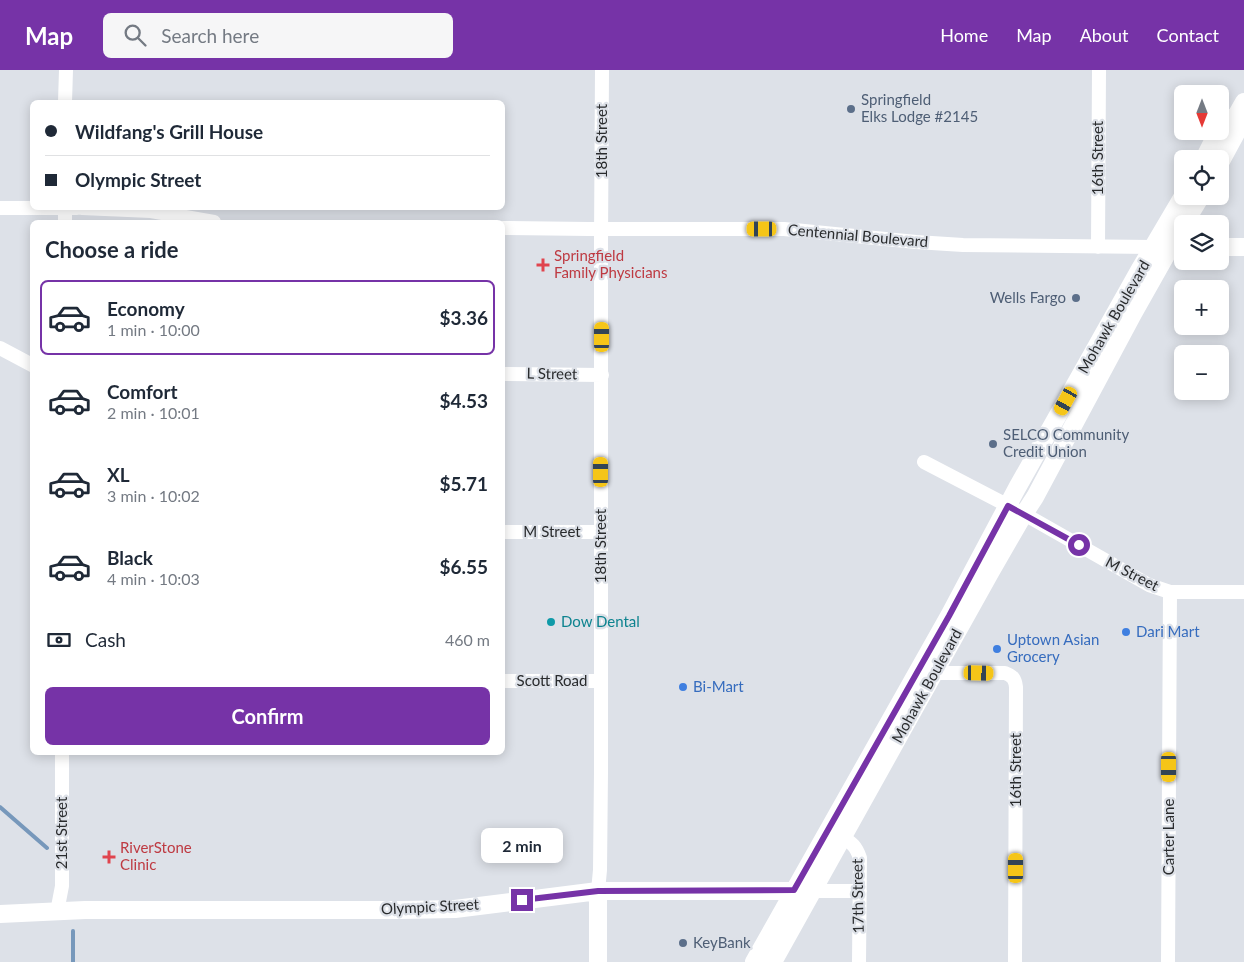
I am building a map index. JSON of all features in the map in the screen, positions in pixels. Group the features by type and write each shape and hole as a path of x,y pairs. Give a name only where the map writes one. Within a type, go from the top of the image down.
{"main road":[{"path":"1229,118 1241,110"},
{"path":"1227,150 1240,126 1241,110"},
{"name":"Mohawk Boulevard","path":"754,962 842,837 1024,514 1035,498 1169,247 1181,205"},
{"name":"Mohawk Boulevard","path":"772,962 803,890 916,672 949,616 1008,506 1140,270 1169,247"},
{"path":"1229,247 1244,247"},
{"name":"Olympic Street","path":"0,914 85,910 455,909 598,891 803,890"},
{"name":"18th Street","path":"598,891 598,962"}],"street":[{"path":"65,100 66,70"},
{"name":"18th Street","path":"598,891 600,863 601,681 602,70"},
{"name":"16th Street","path":"1098,247 1099,70"},
{"path":"0,208 30,208"},
{"path":"129,210 152,211 203,220"},
{"name":"Centennial Boulevard","path":"505,228 784,229 963,245 1169,247"},
{"path":"0,348 30,364"},
{"name":"L Street","path":"505,374 602,375"},
{"name":"M Street","path":"924,462 1024,514 1149,585 1170,592 1244,592"},
{"name":"M Street","path":"505,532 601,532"},
{"name":"Carter Lane","path":"1168,962 1170,592"},
{"name":"16th Street","path":"916,672 1005,673 1013,677 1015,681 1015,962"},
{"name":"Scott Road","path":"505,681 601,681"},
{"name":"21st Street","path":"57,912 62,886 62,755"},
{"name":"17th Street","path":"842,837 853,844 860,858 859,962"},
{"name":"Olympic Street","path":"803,890 860,891"}],"waterway":[{"path":"0,807 47,848"},
{"path":"73,931 73,962"}],"place":[{"name":"Springfield Elks Lodge #2145","path":"851,109"},
{"name":"Springfield Family Physicians","path":"543,265"},
{"name":"Wells Fargo","path":"1076,298"},
{"name":"SELCO Community Credit Union","path":"993,444"},
{"name":"Dow Dental","path":"551,622"},
{"name":"Dari Mart","path":"1126,632"},
{"name":"Uptown Asian Grocery","path":"997,649"},
{"name":"Bi-Mart","path":"683,687"},
{"name":"RiverStone Clinic","path":"109,857"},
{"name":"KeyBank","path":"683,943"}],"route":[{"path":"522,900 598,891 794,890 949,616 1008,506 1079,545"}]}
